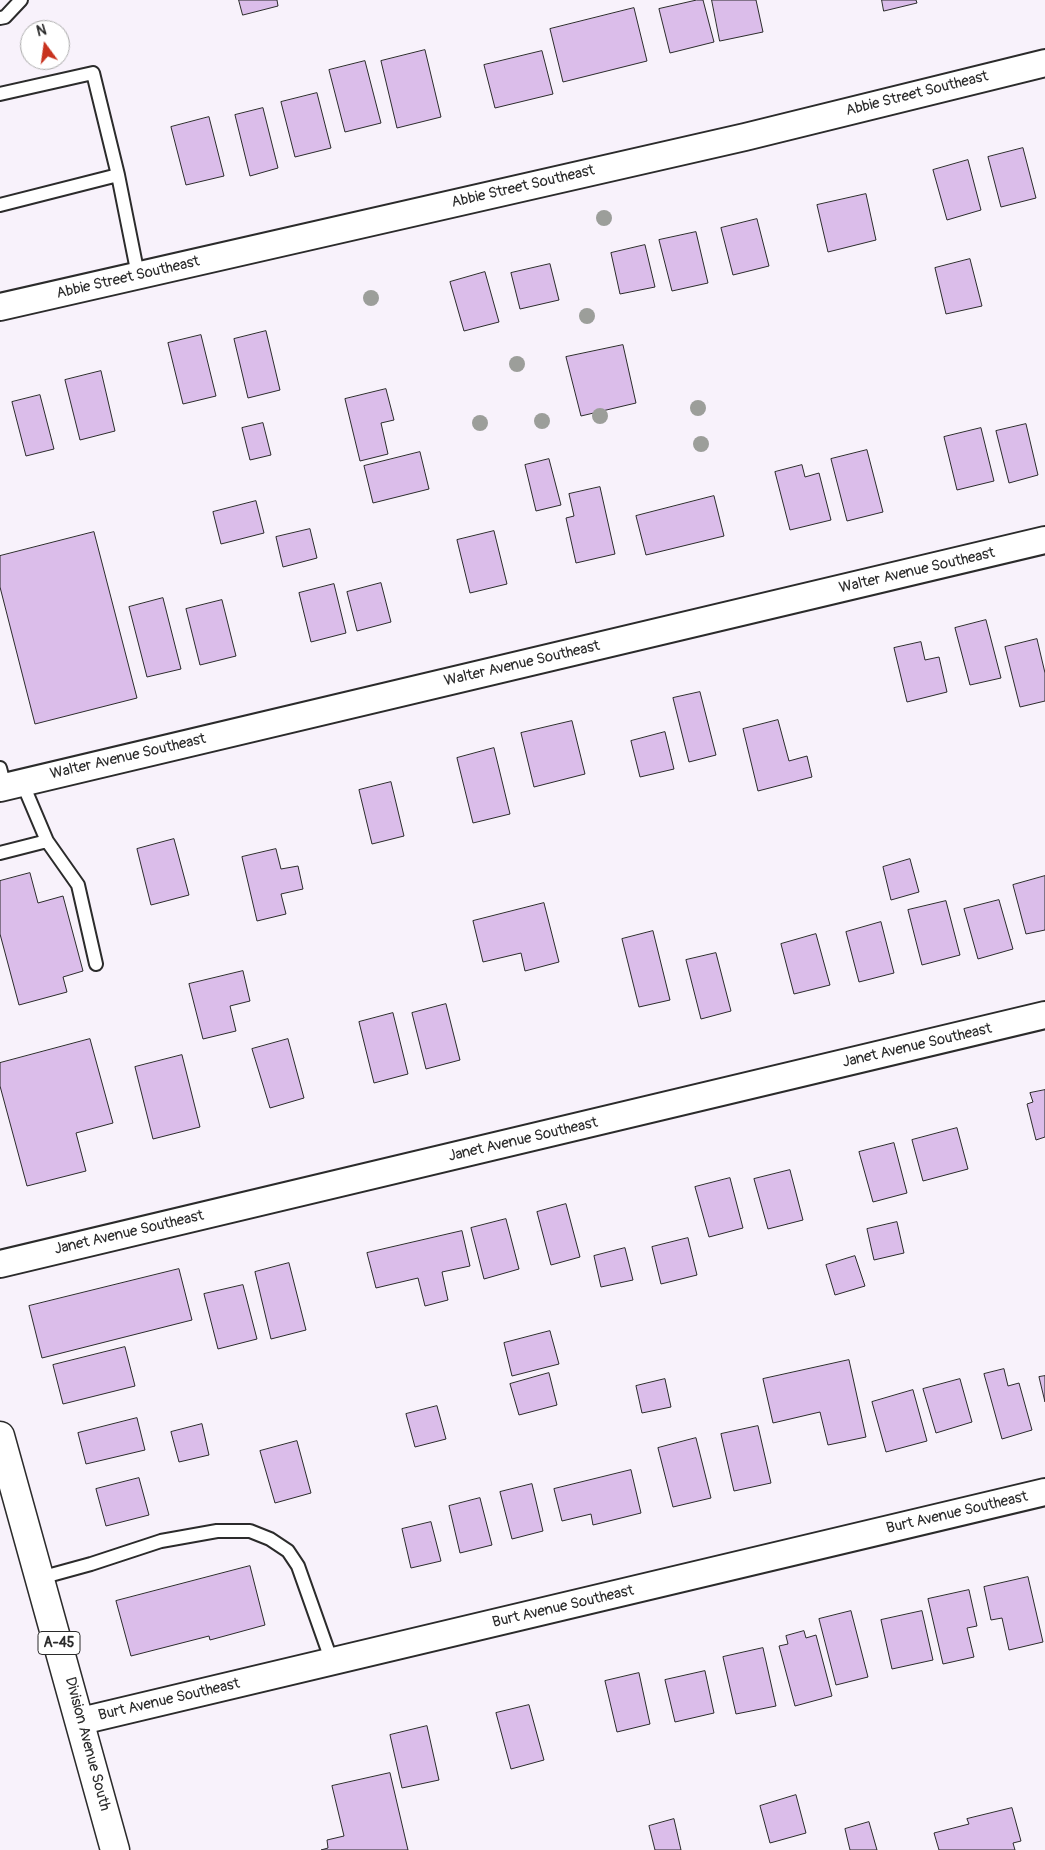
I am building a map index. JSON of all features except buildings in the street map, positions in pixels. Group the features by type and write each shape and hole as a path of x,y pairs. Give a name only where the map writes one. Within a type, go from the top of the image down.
{"main road":[{"name":"Division Avenue South","path":"0,1436 5,1471 40,1578 115,1850"}],"street":[{"name":"Abbie Street Southeast","path":"0,307 735,139 1045,63"},
{"name":"Walter Avenue Southeast","path":"7,781 1045,540"},
{"name":"Janet Avenue Southeast","path":"0,1264 1045,1015"},
{"name":"Burt Avenue Southeast","path":"80,1721 1045,1492"}],"lane":[{"path":"0,18 5,17 21,0"},
{"path":"0,94 93,73 118,175 138,275"},
{"path":"0,205 118,175"},
{"path":"7,781 78,885 96,964"},
{"path":"0,853 47,841"},
{"path":"40,1578 91,1564 160,1541 217,1531 250,1532 270,1539 288,1550 298,1566 332,1662"}]}
